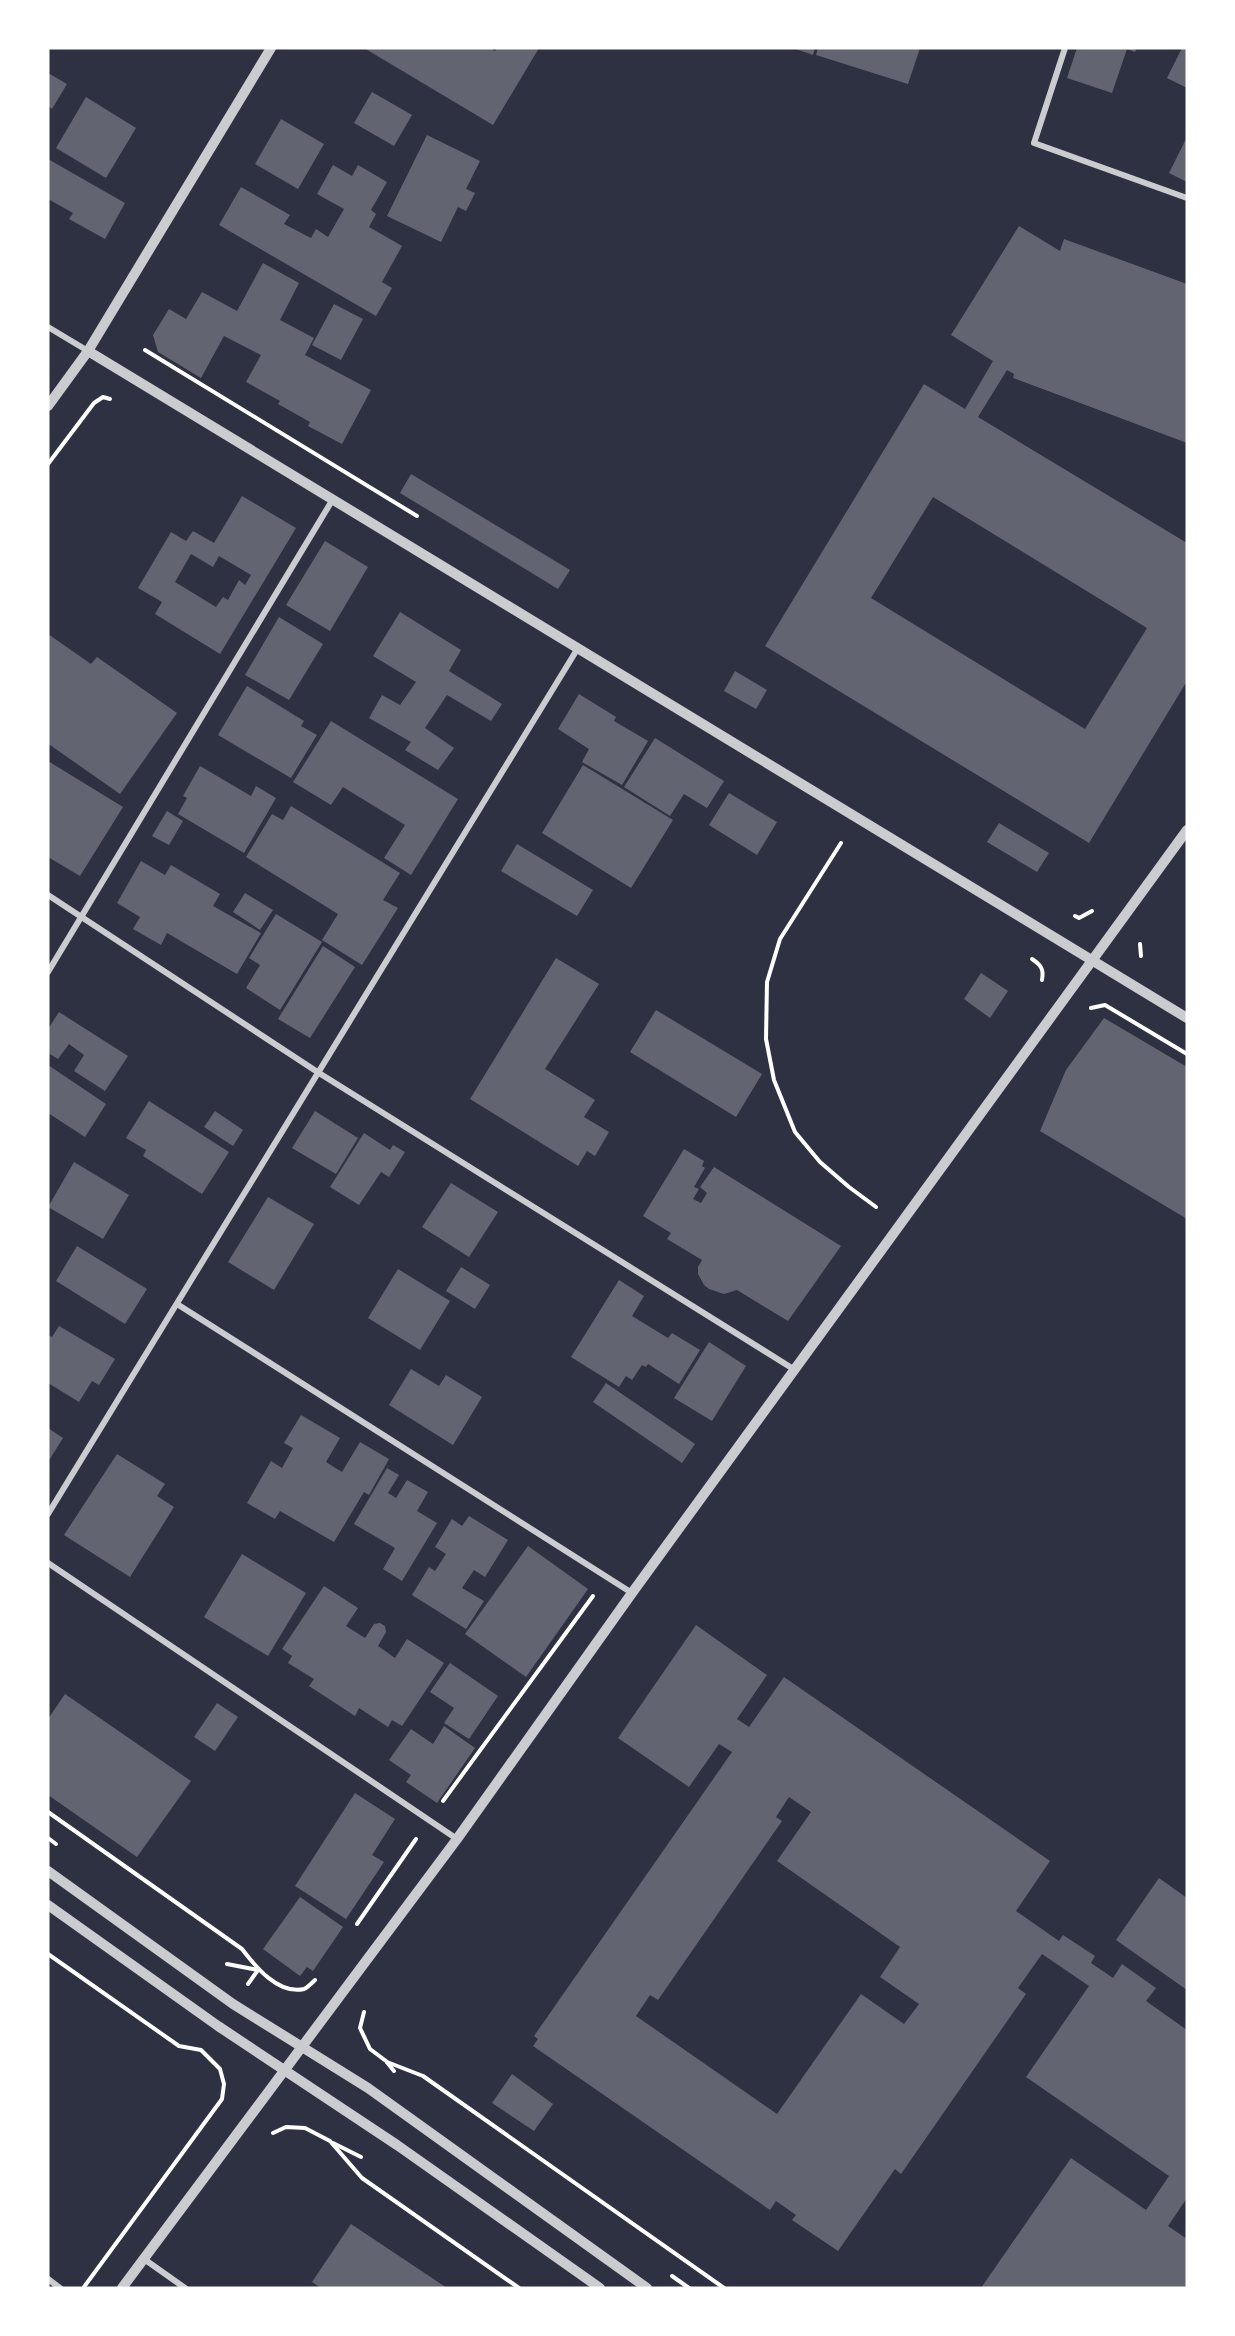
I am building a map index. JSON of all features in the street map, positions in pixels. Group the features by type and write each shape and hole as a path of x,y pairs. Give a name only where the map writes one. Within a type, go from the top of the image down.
{"street":[{"path":"48,406 88,351 271,48"},
{"path":"1065,48 1034,143 1187,198"},
{"path":"48,327 1187,1018"},
{"path":"48,972 333,499"},
{"path":"48,1514 578,648"},
{"path":"122,2288 457,1839 1187,830"},
{"path":"48,895 319,1073 795,1370"},
{"path":"177,1304 633,1593"},
{"path":"48,1563 457,1839"},
{"path":"48,1871 233,2004 368,2088 647,2288"},
{"path":"48,1905 600,2288"},
{"path":"144,2259 185,2288"},
{"path":"48,2279 60,2288"}],"path":[{"path":"48,464 94,403 103,397 114,400"},
{"path":"841,843 780,939 767,982 766,1039 774,1080 795,1132 820,1162 876,1207"},
{"path":"1141,937 1139,948 1141,956"},
{"path":"1088,1010 1105,1005 1187,1054"},
{"path":"48,1812 242,1948 258,1970 286,1988 304,1989"},
{"path":"48,1954 180,2046 201,2050 220,2069 224,2084 222,2099 84,2288"},
{"path":"360,2028 369,2049 386,2061 423,2076 724,2288"},
{"path":"286,2127 305,2128 330,2141 362,2178 519,2288"}],"building":[{"path":"364,48 490,48 495,51 497,48 539,48 493,125"},
{"path":"793,48 815,48 813,55"},
{"path":"818,48 920,48 908,84 816,55"},
{"path":"1077,48 1137,48 1135,52 1127,49 1112,93 1067,78"},
{"path":"1182,48 1187,48 1187,88 1167,78"},
{"path":"48,73 67,84 52,109 48,106"},
{"path":"372,92 412,115 394,146 354,123"},
{"path":"86,97 136,128 106,178 56,148"},
{"path":"281,119 324,144 298,189 255,164"},
{"path":"427,135 480,161 466,189 475,193 466,211 458,207 441,242 387,216"},
{"path":"1187,137 1187,182 1169,173"},
{"path":"48,159 125,203 105,239 69,219 73,213 48,199"},
{"path":"333,165 352,176 358,165 387,182 371,210 376,214 369,227 402,246 382,282 392,288 376,316 219,225 241,187 290,215 284,224 311,238 316,229 328,237 344,209 317,194"},
{"path":"1019,226 1060,251 1064,239 1187,284 1187,443 1013,378 1014,374 1007,370 978,417 1187,543 1187,681 1089,843 765,646 924,384 965,409 993,361 951,335","holes":["933,497 1147,628 1085,729 871,598"]},
{"path":"263,263 299,283 280,320 314,338 305,355 371,390 342,444 308,426 310,422 278,404 280,401 246,382 261,355 224,336 201,378 158,352 153,335 169,309 186,319 202,292 237,311"},
{"path":"334,304 363,319 341,360 312,345"},
{"path":"411,474 570,570 558,589 400,493"},
{"path":"242,496 296,528 220,654 155,614 162,602 138,588 171,532 186,541 193,531 214,543","holes":["191,554 213,567 219,556 251,575 245,585 239,580 228,600 223,597 216,607 175,582"]},
{"path":"325,541 368,567 330,631 286,605"},
{"path":"400,612 461,650 449,671 502,704 491,721 447,695 425,728 454,748 438,770 405,750 411,742 369,718 382,695 400,705 416,682 373,656"},
{"path":"279,617 323,644 289,700 245,675"},
{"path":"48,634 91,664 97,657 177,713 120,794 50,745 48,747"},
{"path":"735,671 767,690 756,709 724,691"},
{"path":"247,686 304,721 301,726 317,735 291,778 218,735"},
{"path":"579,694 616,717 614,721 648,741 622,785 582,762 589,749 558,729"},
{"path":"331,721 458,799 411,875 384,858 405,825 343,787 331,805 293,782"},
{"path":"655,738 724,781 707,808 684,794 670,816 624,787"},
{"path":"48,761 123,807 80,876 48,857"},
{"path":"583,765 673,820 631,888 542,833"},
{"path":"200,766 251,796 256,786 276,798 244,853 178,814 187,798 183,796"},
{"path":"729,793 777,822 757,855 709,825"},
{"path":"291,806 400,873 383,900 398,908 362,965 322,940 338,914 246,857 272,814 283,820"},
{"path":"167,811 183,821 169,845 152,836"},
{"path":"999,823 1049,853 1037,872 987,842"},
{"path":"517,844 593,890 577,916 501,871"},
{"path":"141,861 165,875 171,865 220,894 213,906 261,933 237,974 167,933 161,945 133,929 140,917 117,903"},
{"path":"245,893 273,910 260,930 233,912"},
{"path":"276,914 322,942 280,1010 246,988 260,965 249,958"},
{"path":"323,946 355,967 310,1038 278,1019"},
{"path":"556,958 599,984 545,1069 595,1100 584,1117 609,1132 595,1156 587,1151 578,1166 470,1099"},
{"path":"981,973 1008,991 990,1018 964,999"},
{"path":"656,1010 762,1074 736,1117 630,1052"},
{"path":"59,1012 128,1056 105,1091 74,1071 84,1055 69,1044 58,1059 48,1053 48,1029"},
{"path":"1104,1018 1187,1067 1187,1219 1040,1131 1066,1070"},
{"path":"48,1065 106,1104 85,1137 48,1113"},
{"path":"149,1101 229,1152 202,1194 143,1156 146,1150 126,1138"},
{"path":"215,1111 243,1130 233,1146 204,1127"},
{"path":"315,1111 358,1138 336,1174 292,1148"},
{"path":"364,1133 390,1150 393,1145 405,1152 389,1177 381,1172 359,1205 330,1187"},
{"path":"684,1149 704,1161 702,1166 705,1168 694,1187 699,1189 693,1199 701,1203 707,1193 700,1187 714,1167 841,1246 788,1321 737,1290 724,1294 709,1289 698,1274 698,1267 702,1260 667,1239 671,1233 643,1216"},
{"path":"74,1162 129,1195 103,1239 48,1207"},
{"path":"451,1183 498,1212 469,1257 422,1227"},
{"path":"268,1197 314,1224 274,1290 228,1262"},
{"path":"77,1246 147,1289 125,1324 56,1281"},
{"path":"461,1267 490,1285 475,1309 446,1291"},
{"path":"398,1269 450,1301 420,1350 368,1318"},
{"path":"619,1280 644,1296 632,1316 668,1338 672,1333 700,1350 679,1384 648,1364 646,1367 642,1365 632,1380 626,1376 619,1387 571,1357"},
{"path":"59,1326 115,1359 99,1385 92,1381 79,1402 48,1383 48,1335 52,1337"},
{"path":"709,1342 746,1366 712,1421 674,1398"},
{"path":"411,1369 439,1386 446,1375 482,1397 453,1445 389,1405"},
{"path":"606,1383 695,1444 682,1463 593,1402"},
{"path":"301,1415 340,1438 326,1462 342,1472 360,1442 389,1459 369,1495 364,1492 334,1542 280,1511 275,1519 247,1503 271,1461 282,1468 293,1448 284,1443"},
{"path":"48,1428 63,1438 48,1462"},
{"path":"117,1454 165,1484 157,1496 174,1507 130,1577 64,1535"},
{"path":"387,1468 399,1475 388,1493 396,1498 407,1480 428,1492 417,1511 437,1523 402,1581 383,1569 395,1548 354,1524"},
{"path":"469,1516 508,1540 485,1577 474,1570 462,1588 484,1601 466,1629 412,1595 429,1567 435,1571 446,1554 435,1547 452,1519 462,1526"},
{"path":"528,1546 588,1589 526,1677 465,1634"},
{"path":"242,1554 306,1593 268,1656 204,1617"},
{"path":"324,1586 358,1608 346,1626 365,1638 374,1624 380,1623 385,1626 386,1632 378,1646 395,1658 407,1639 444,1663 402,1726 392,1720 388,1727 359,1708 355,1716 309,1686 314,1679 288,1663 292,1656 282,1649"},
{"path":"696,1625 767,1675 737,1719 749,1727 784,1677 1050,1861 1016,1911 1059,1941 1063,1935 1095,1956 1091,1963 1113,1978 1122,1964 1156,1988 1146,2001 1187,2030 1187,2198 1168,2226 1187,2239 1187,2288 981,2288 1071,2158 1146,2210 1169,2176 1026,2077 1089,1986 1042,1954 1018,1988 1026,1994 901,2174 895,2169 838,2251 792,2220 796,2215 776,2201 770,2210 533,2046 538,2039 534,2036 732,1752 719,1744 689,1787 618,1738","holes":["789,1797 811,1812 777,1861 900,1947 880,1977 919,2004 904,2024 861,1994 777,2114 636,2016 650,1995 658,2000 782,1821 776,1817"]},
{"path":"450,1663 498,1696 469,1739 444,1723 454,1708 430,1692"},
{"path":"65,1694 191,1781 137,1857 48,1795 48,1719"},
{"path":"217,1703 238,1717 215,1751 194,1737"},
{"path":"444,1726 475,1748 437,1803 406,1782 411,1775 389,1760 411,1729 433,1744"},
{"path":"355,1793 395,1819 372,1855 384,1862 346,1919 295,1886"},
{"path":"1159,1878 1187,1898 1187,1990 1116,1940"},
{"path":"300,1897 343,1927 313,1971 307,1967 300,1976 263,1949"},
{"path":"512,2074 553,2104 534,2131 492,2103"},
{"path":"351,2224 447,2288 321,2288 312,2282"}]}
